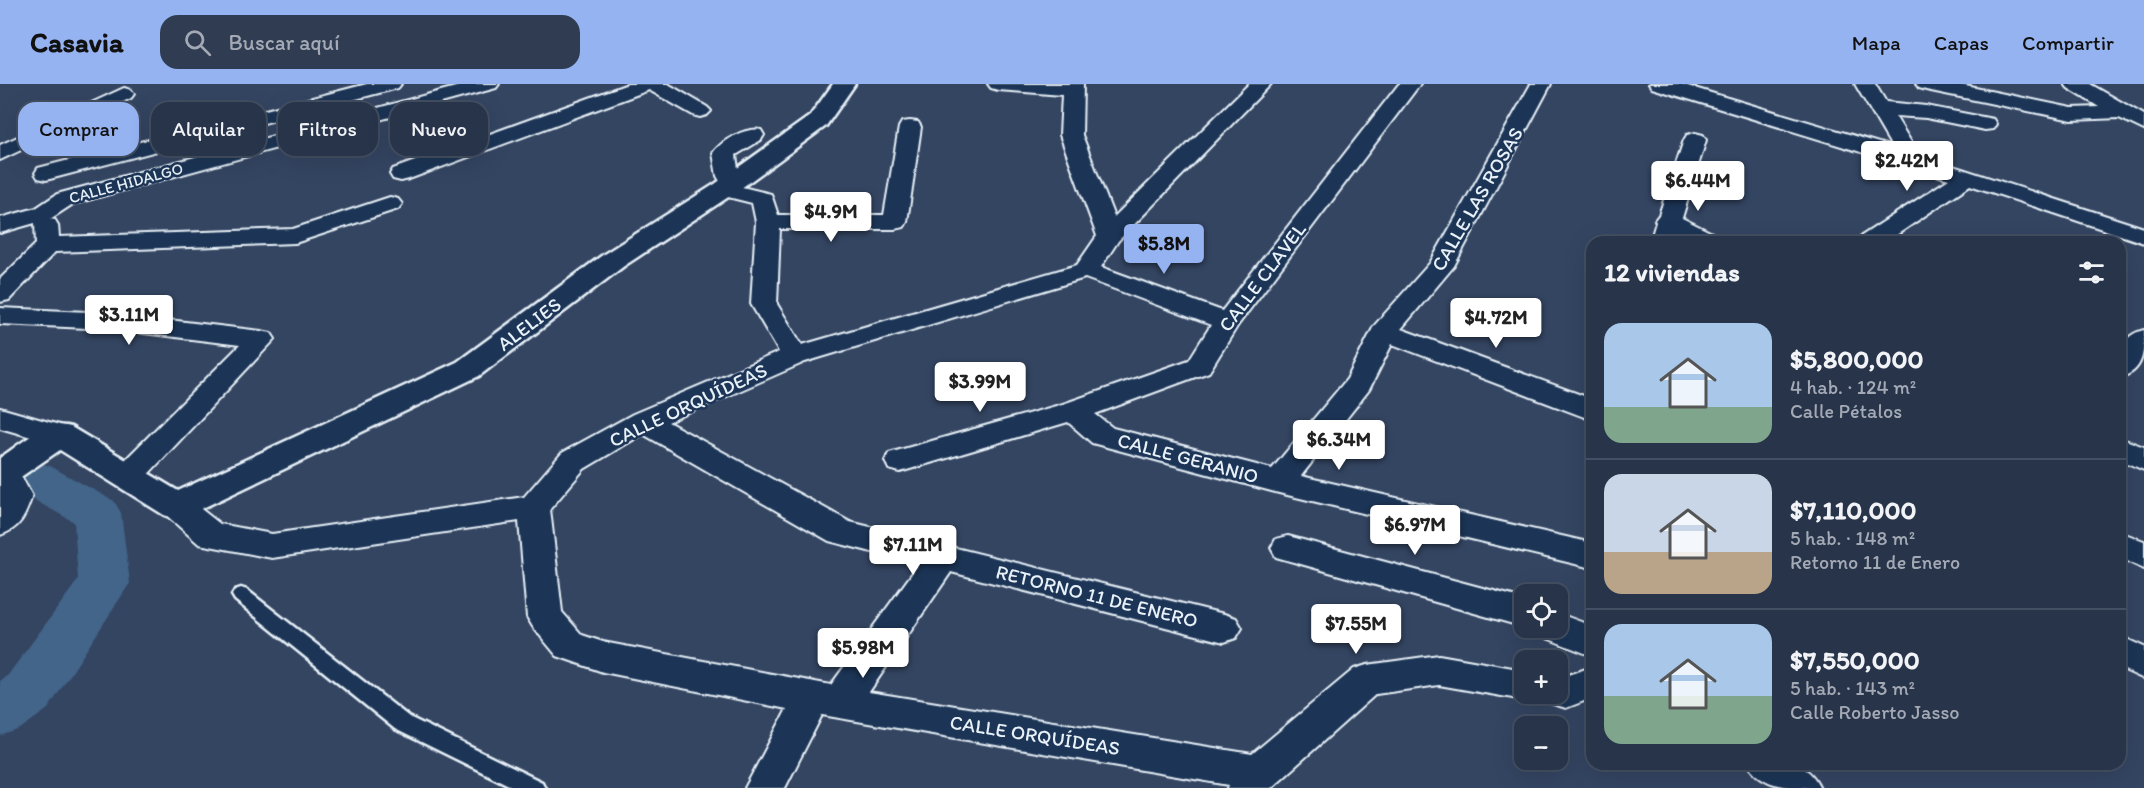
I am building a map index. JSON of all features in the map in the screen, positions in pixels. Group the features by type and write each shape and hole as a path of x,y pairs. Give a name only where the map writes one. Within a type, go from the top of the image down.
{"street":[{"path":"46,173 360,94 391,84"},
{"name":"CALLE HIDALGO","path":"0,226 44,213 65,199 489,84"},
{"path":"401,174 647,84"},
{"path":"653,84 700,111"},
{"name":"ALELIES","path":"176,506 468,369 614,260 729,186 818,121 844,84"},
{"path":"998,84 1074,87 1071,135 1109,236"},
{"path":"1227,322 1086,270 1109,236 1261,84"},
{"name":"CALLE CLAVEL","path":"900,461 1073,411 1199,366 1227,322 1410,84"},
{"name":"CALLE LAS ROSAS","path":"1279,482 1359,383 1384,332 1441,266 1542,84"},
{"path":"1659,84 1910,159 2144,236"},
{"path":"1865,84 1910,159"},
{"path":"1926,84 2072,114 2138,119"},
{"path":"2075,84 2138,119"},
{"path":"0,153 124,94"},
{"path":"360,94 384,114"},
{"path":"1879,108 1926,112 1984,124"},
{"path":"768,222 895,222 910,127"},
{"path":"753,135 724,153 729,186 763,199 768,222 765,304 795,356"},
{"path":"1685,236 1664,231 1695,140"},
{"path":"1878,236 1967,177"},
{"path":"0,294 48,245 295,236 390,204"},
{"path":"44,213 48,245"},
{"name":"CALLE ORQUÍDEAS","path":"1086,270 795,356 643,421 573,461 534,507 545,617 570,646 603,657 826,701 1254,780"},
{"path":"0,315 110,321 261,339 128,476"},
{"path":"1384,332 1586,408"},
{"path":"2126,360 2144,338"},
{"name":"CALLE GERANIO","path":"1073,411 1103,436 1279,482 1586,555"},
{"path":"0,418 59,435 176,506 211,535 273,546 534,507"},
{"name":"RETORNO 11 DE ENERO","path":"643,421 842,532 1224,628"},
{"path":"0,474 59,435"},
{"path":"2126,451 2144,459"},
{"path":"0,483 9,482 16,496 9,516 0,523"},
{"path":"2126,547 2144,556"},
{"path":"1288,548 1514,611"},
{"path":"765,788 826,701 943,557"},
{"path":"1568,632 1586,640"},
{"path":"2126,654 2144,664"},
{"path":"1254,780 1367,680 1439,670 1514,683"},
{"path":"1568,691 1586,684"},
{"path":"1776,770 1800,788"}],"lane":[{"path":"241,595 402,723 535,788"}],"waterway":[{"path":"0,712 28,692 104,583 97,513 33,478"}]}
